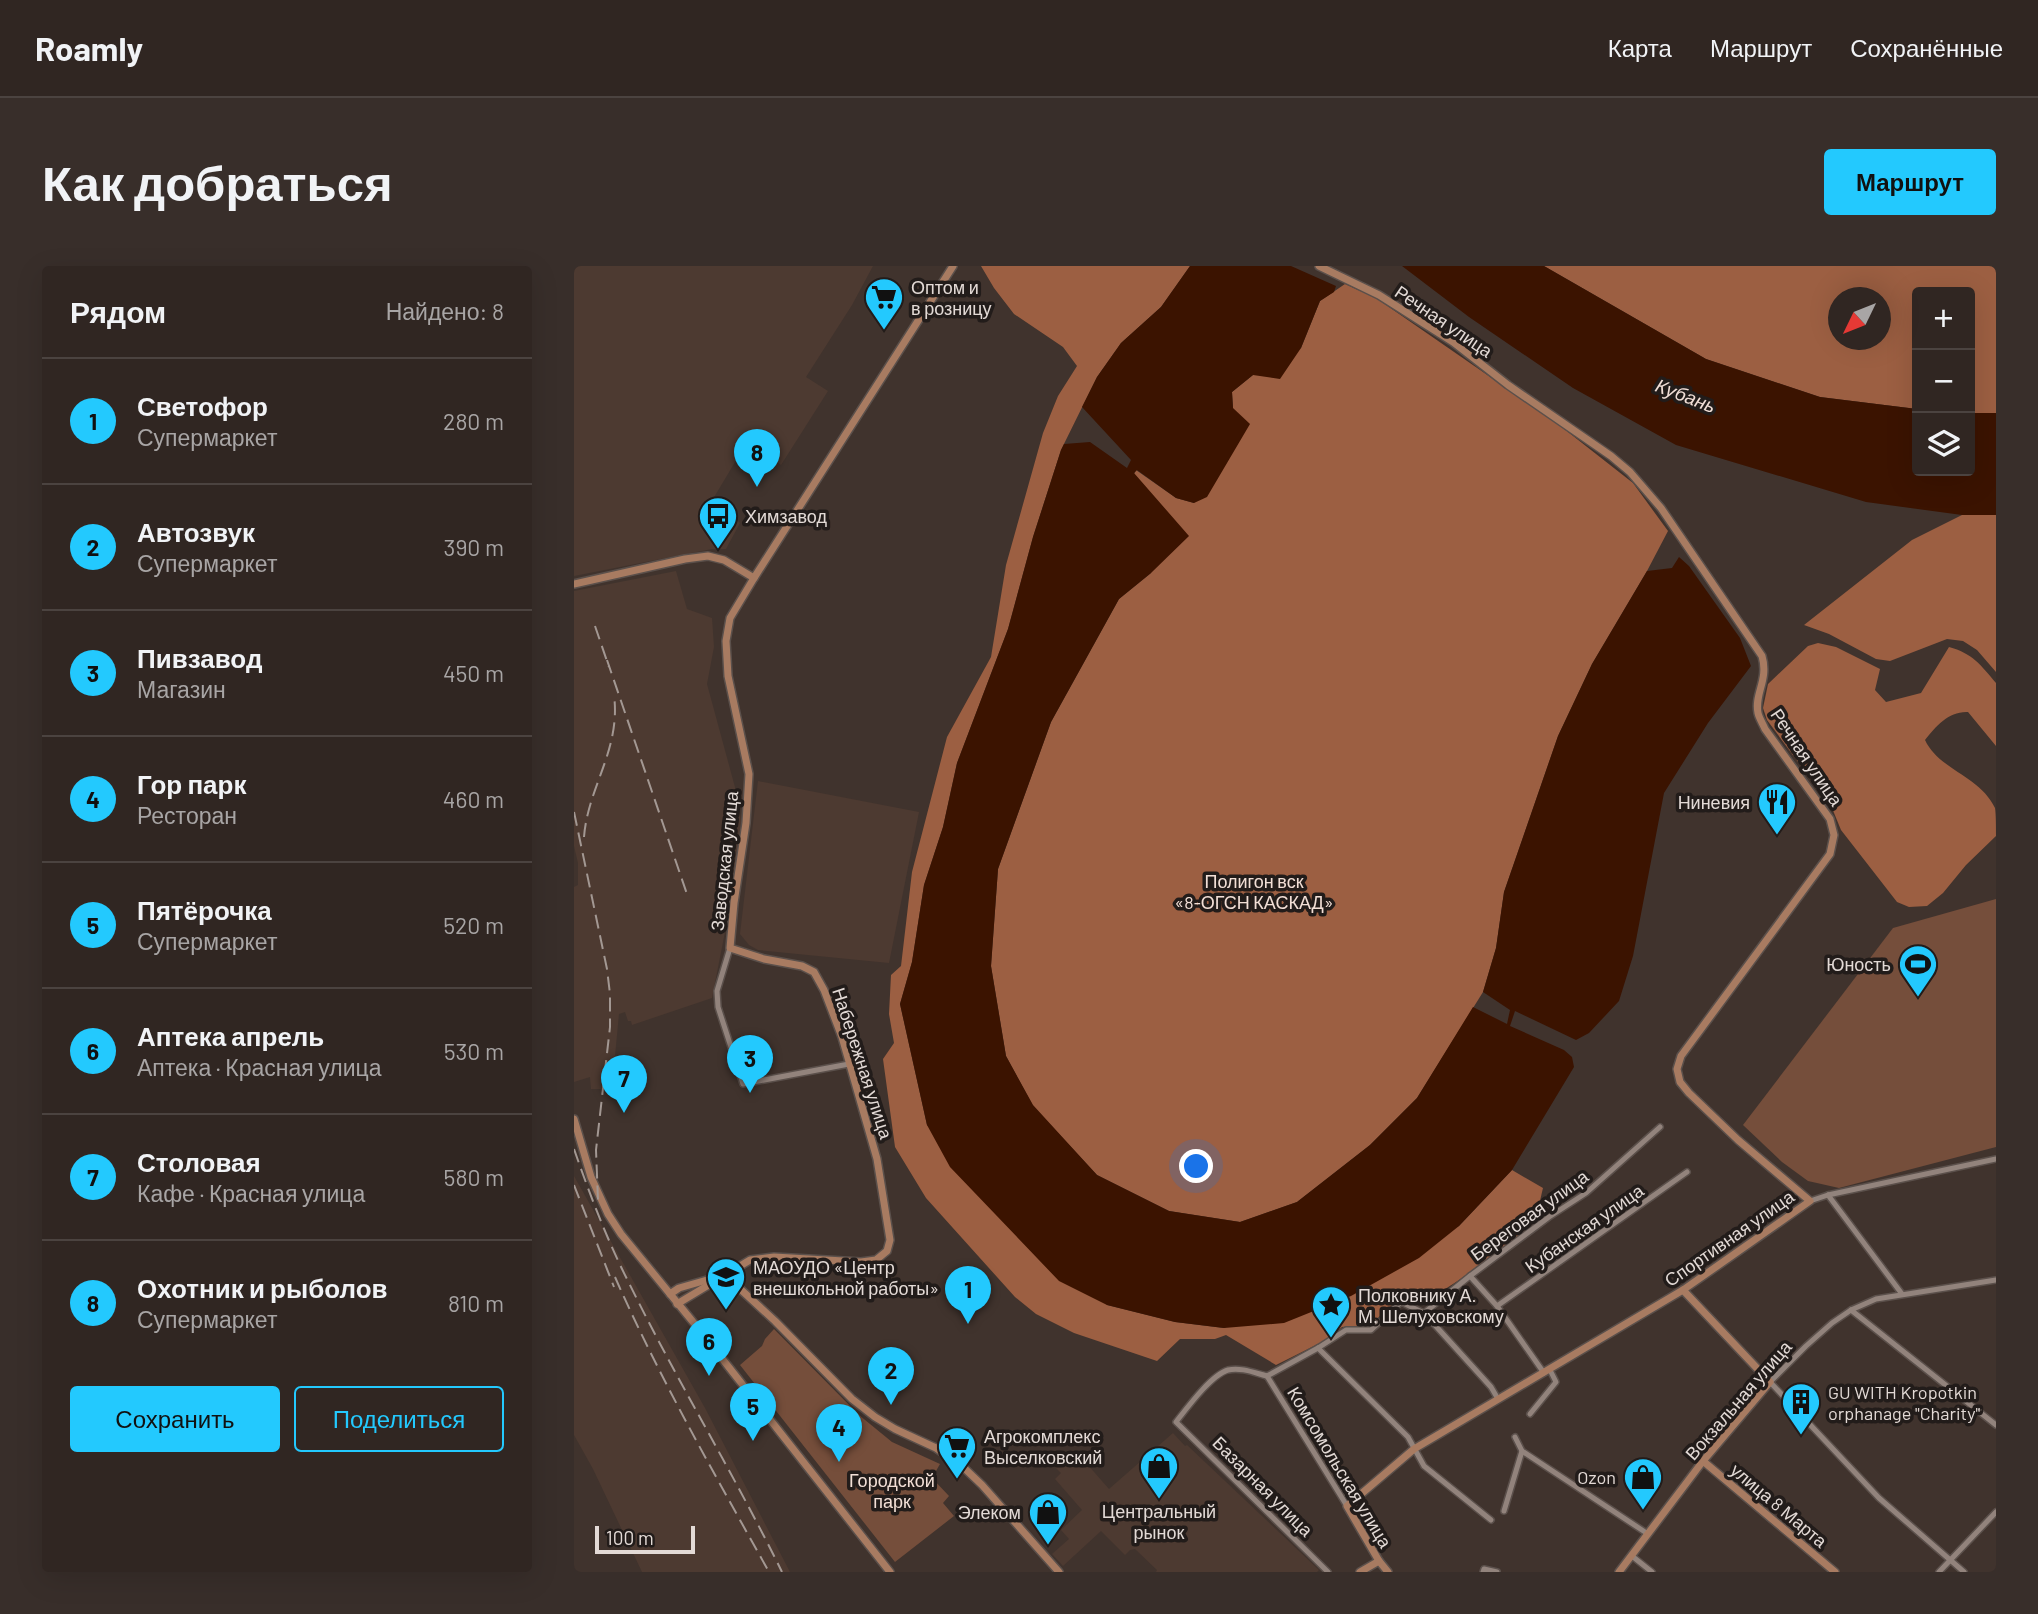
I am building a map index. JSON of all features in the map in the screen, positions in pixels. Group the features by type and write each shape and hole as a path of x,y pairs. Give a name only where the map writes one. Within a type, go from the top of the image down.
{"main road":[{"name":"Заводская улица","path":"730,948 746,823 749,774 728,676 726,641 730,618 953,266"},
{"name":"Речная улица","path":"1319,266 1379,295 1453,342 1630,472 1661,508 1762,656 1766,670 1758,713 1765,729 1830,819 1834,835 1830,854 1681,1056 1676,1069 1680,1082 1689,1093 1738,1140 1810,1201"},
{"path":"574,584 708,556 724,560 754,578"},
{"name":"Набережная улица","path":"725,1275 750,1260 774,1257 861,1262 876,1260 887,1251 890,1240 877,1159 833,1010 814,972 802,966 764,960 730,948"},
{"path":"574,1119 591,1177 608,1214 621,1234 890,1572"},
{"name":"Спортивная улица","path":"1347,1506 1414,1449 1683,1290 1810,1201"},
{"path":"670,1294 679,1288 725,1275"},
{"path":"677,1304 725,1275"},
{"path":"725,1275 852,1399 885,1423 936,1448 961,1465 1059,1572"},
{"path":"1683,1290 1770,1382"},
{"name":"Вокзальная улица","path":"1619,1572 1703,1461 1770,1382"},
{"name":"улица 8 Марта","path":"1703,1461 1835,1572"},
{"name":"Комсомольская улица","path":"1347,1506 1388,1572"},
{"path":"1360,1572 1379,1561"}],"street":[{"path":"730,948 717,991 718,1007 743,1084 849,1064"},
{"name":"Береговая улица","path":"1424,1313 1549,1217 1586,1193 1660,1127"},
{"name":"Спортивная улица","path":"1810,1201 1996,1159"},
{"name":"Кубанская улица","path":"1497,1307 1687,1172"},
{"path":"1828,1195 1902,1294"},
{"path":"1470,1276 1556,1382 1530,1414"},
{"name":"Вокзальная улица","path":"1770,1382 1805,1346 1851,1310 1876,1299 1996,1280"},
{"path":"1267,1376 1346,1330 1371,1330 1401,1302 1424,1313 1491,1387 1498,1399"},
{"path":"1851,1310 1996,1425"},
{"path":"1318,1348 1408,1437 1424,1466 1491,1520"},
{"name":"Базарная улица","path":"1267,1376 1243,1369 1226,1370 1196,1395 1176,1422 1328,1572"},
{"name":"Комсомольская улица","path":"1267,1376 1347,1506"},
{"path":"1770,1382 1879,1498 1964,1572"},
{"path":"1514,1437 1522,1451 1648,1534"},
{"path":"1504,1511 1522,1451"},
{"path":"1939,1572 1996,1512"},
{"path":"1632,1556 1652,1572"},
{"path":"1483,1570 1497,1572"}],"shaded area":[{"path":"574,266 873,266 852,305 806,377 828,391 781,465 747,442 713,499 740,523 726,549 712,549 574,576"},
{"path":"676,571 687,609 712,618 714,647 707,684 739,802 741,823 726,927 712,998 632,1025 625,1012 619,1014 609,1089 591,1089 590,1077 574,1082 574,887 578,885 578,863 574,846 574,591"},
{"path":"758,781 919,812 889,963 758,950 749,945 740,934"},
{"path":"574,1176 705,1408 790,1572 642,1572 574,1435"},
{"name":"Центральный рынок","path":"1173,1433 1319,1570 1156,1572 1135,1549 1125,1555 1101,1531 1063,1566 1052,1554 1069,1539 1061,1530 1082,1510 1055,1479 1061,1473 1052,1464 1062,1454 1071,1464 1080,1456 1109,1489"}],"green space":[{"path":"981,266 1190,266 1161,307 1121,343 1097,377 1061,450 1033,537 1008,629 957,763 943,827 924,885 912,962 900,1004 927,1125 1107,1305 1175,1322 1224,1328 1459,1226 1512,1170 1543,1188 1532,1224 1447,1288 1426,1300 1400,1298 1370,1325 1342,1327 1330,1338 1276,1365 1226,1335 1215,1339 1180,1339 1157,1361 1074,1333 1036,1314 1015,1297 926,1198 895,1147 883,1059 894,1043 889,1014 891,975 901,966 912,872 947,737 991,657 1006,565 1043,433 1058,396 1077,366 1063,347 1014,314"},
{"path":"1544,266 1996,266 1996,413 1975,413 1975,287 1912,287 1912,408 1820,397 1706,359"},
{"name":"Полигон вск «8-ОГСН КАСКАД»","path":"1345,284 1376,298 1554,421 1633,483 1668,531 1592,664 1558,736 1504,892 1496,948 1483,992 1417,1098 1370,1145 1297,1202 1240,1222 1169,1211 1097,1175 1033,1106 1006,1056 991,966 998,869 1051,722 1119,599 1151,573 1134,474 1136,470 1176,498 1194,503 1233,408 1232,392 1253,375 1301,348 1320,301"},
{"path":"1962,515 1996,515 1996,672 1977,650 1963,641 1947,639 1890,661 1876,659 1829,634 1804,625 1912,540"},
{"path":"1818,643 1836,647 1880,669 1875,690 1886,702 1921,693 1949,647 1970,656 1996,683 1996,746 1968,712 1949,717 1925,740 1940,759 1970,780 1988,797 1995,808 1996,825 1996,836 1966,865 1943,893 1927,906 1909,907 1897,902 1841,830 1832,808 1767,720 1763,708 1768,684 1808,646"},
{"name":"Юность","path":"1996,899 1996,1147 1839,1188 1808,1181 1782,1162 1743,1125 1893,928"},
{"name":"Городской парк","path":"774,1329 859,1415 892,1442 940,1464 932,1478 949,1496 943,1503 954,1516 895,1562 740,1365 762,1346"}],"water":[{"path":"1190,266 1291,266 1336,286 1334,292 1320,301 1301,348 1280,379 1253,375 1232,392 1233,408 1250,424 1207,497 1194,503 1176,498 1137,470 1134,473 1189,536 1119,599 1051,722 998,869 991,966 1006,1056 1033,1105 1097,1175 1169,1211 1240,1222 1297,1202 1370,1145 1417,1098 1473,1007 1507,1024 1510,1010 1483,992 1496,948 1504,892 1558,736 1592,664 1647,571 1672,568 1679,557 1689,566 1740,638 1751,666 1708,723 1664,793 1633,956 1619,1001 1589,1033 1576,1040 1515,1011 1510,1026 1564,1050 1572,1057 1574,1067 1512,1170 1459,1226 1419,1258 1351,1296 1284,1323 1224,1328 1175,1322 1107,1305 1059,1281 950,1167 927,1125 900,1004 912,962 924,885 943,827 957,763 1008,629 1033,537 1061,450 1064,444 1090,442 1127,468 1131,460 1082,407 1097,377 1121,343 1161,307"},
{"name":"Кубань","path":"1402,266 1544,266 1706,359 1820,397 1912,408 1912,476 1975,476 1975,413 1996,413 1996,515 1962,515 1866,502 1676,445 1573,388 1469,317"}],"railway":[{"path":"595,626 609,667"},
{"path":"607,660 688,897"},
{"path":"584,837 591,801 613,733 614,695"},
{"path":"574,812 610,994 610,1027 596,1150 598,1201"},
{"path":"574,1149 621,1267 782,1572"},
{"path":"574,1185 614,1287"},
{"path":"615,1277 669,1390 769,1572"}],"place":[{"name":"Оптом и в розницу","path":"884,331"},
{"name":"Охотник и рыболов","path":"757,487"},
{"name":"Химзавод","path":"718,550"},
{"name":"Ниневия","path":"1777,836"},
{"name":"Юность","path":"1918,998"},
{"name":"Пивзавод","path":"750,1093"},
{"name":"Столовая","path":"624,1113"},
{"name":"МАОУДО «Центр внешкольной работы»","path":"726,1311"},
{"name":"Светофор","path":"968,1324"},
{"name":"Полковнику А. М. Шелуховскому","path":"1331,1339"},
{"name":"Аптека апрель","path":"709,1376"},
{"name":"Автозвук","path":"891,1405"},
{"name":"GU WITH Kropotkin orphanage \"Charity\"","path":"1801,1436"},
{"name":"Пятёрочка","path":"753,1441"},
{"name":"Гор парк","path":"839,1462"},
{"name":"Агрокомплекс Выселковский","path":"957,1480"},
{"name":"Центральный рынок","path":"1159,1500"},
{"name":"Ozon","path":"1643,1511"},
{"name":"Элеком","path":"1048,1546"}]}
